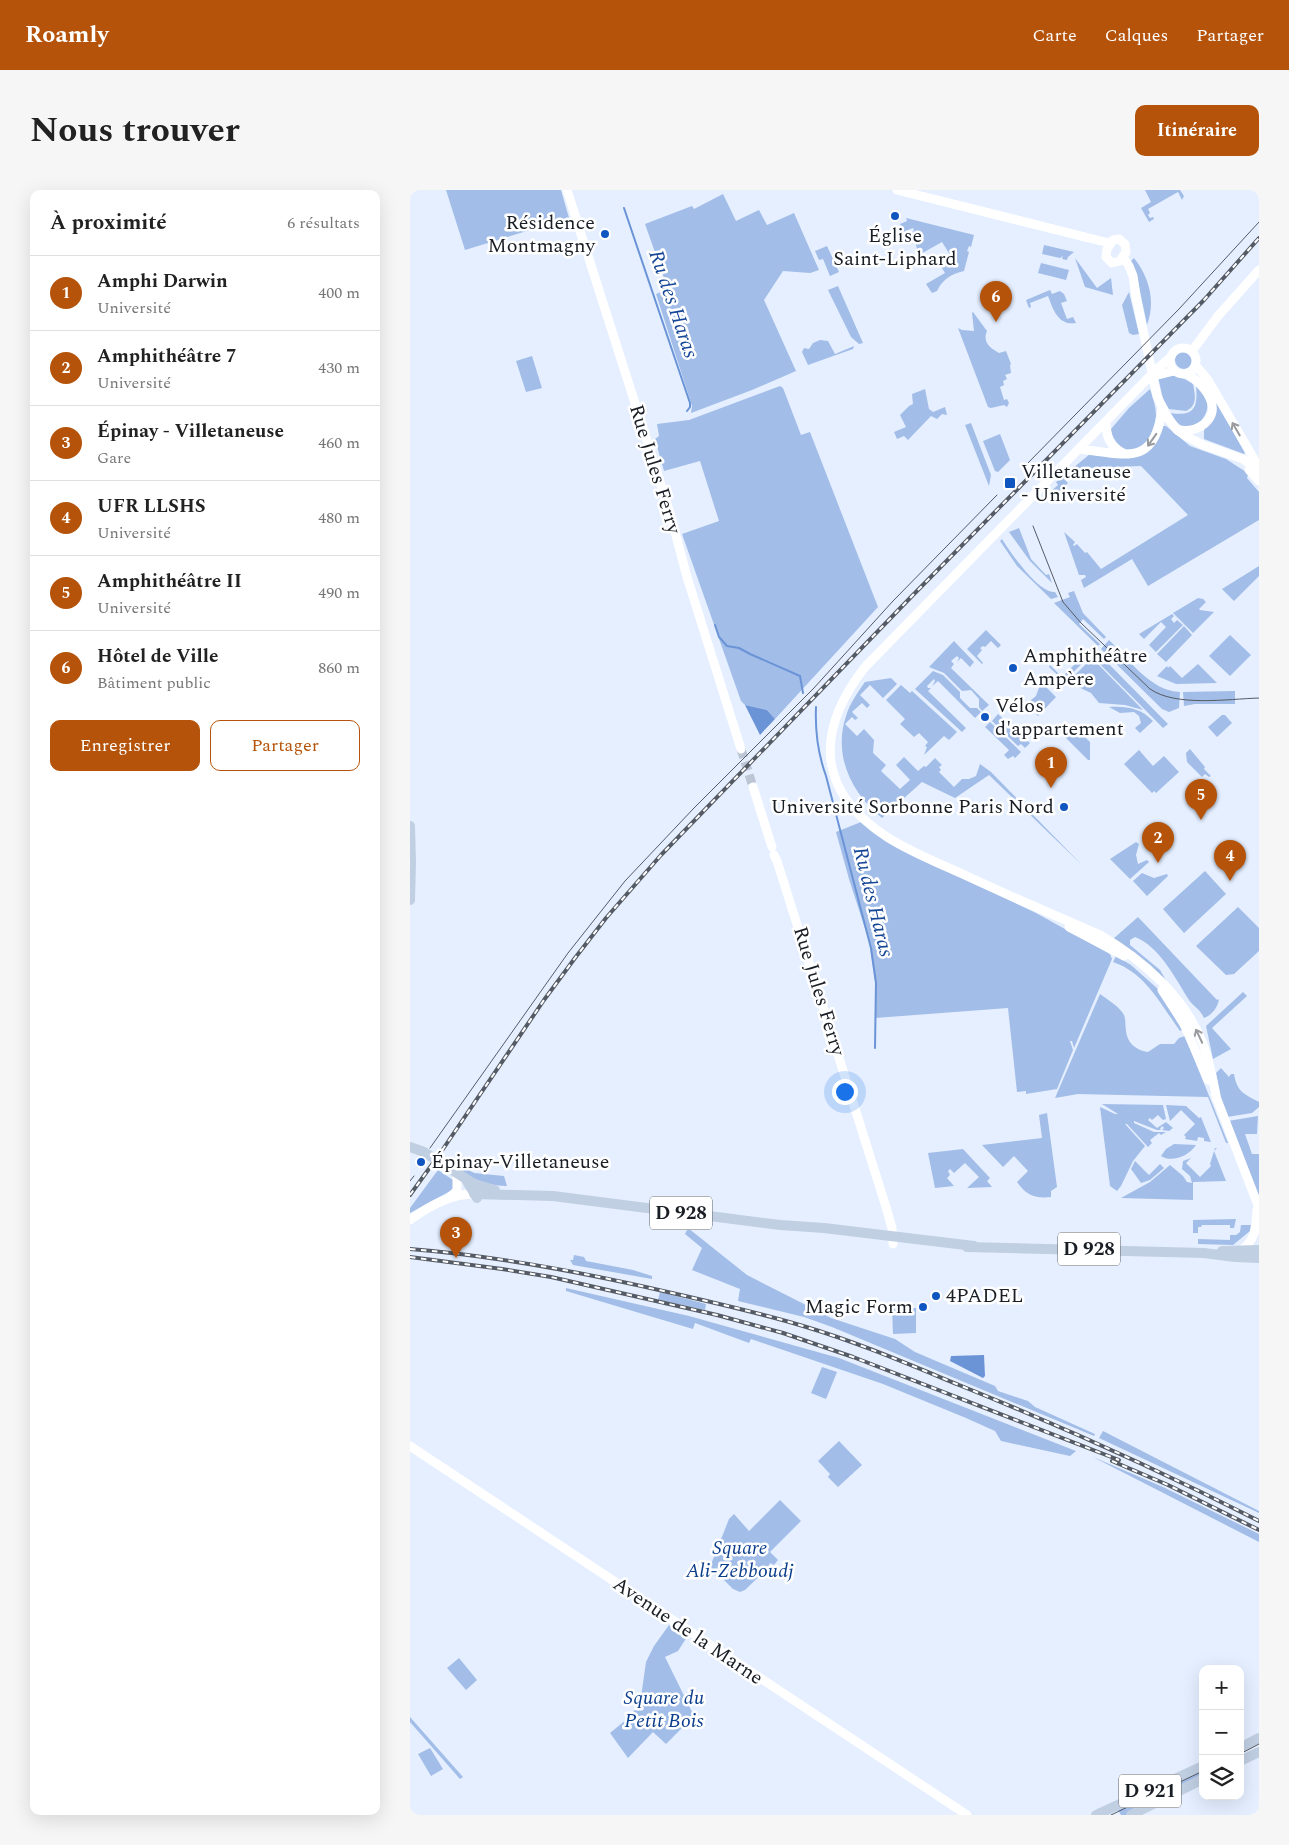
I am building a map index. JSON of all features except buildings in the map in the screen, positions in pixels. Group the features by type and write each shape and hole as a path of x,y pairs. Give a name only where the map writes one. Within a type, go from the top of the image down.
{"main road":[{"path":"410,826 410,900"},
{"path":"410,1147 424,1152 458,1176 482,1187 514,1195"},
{"path":"458,1176 473,1197"},
{"name":"D 928","path":"473,1197 553,1196 572,1200 791,1226 809,1232 893,1240 920,1247 974,1246 1204,1253 1259,1250"},
{"name":"D 928","path":"473,1197 528,1202 572,1200"},
{"name":"D 928","path":"1204,1253 1235,1258 1259,1258"},
{"path":"1244,1746 1259,1738"},
{"path":"1244,1759 1259,1752"},
{"name":"D 921","path":"1096,1815 1199,1768"},
{"name":"D 921","path":"1131,1815 1199,1781"}],"street":[{"name":"Rue Jules Ferry","path":"567,190 670,513 687,577 741,749"},
{"path":"897,190 1109,243 1116,239 1124,242 1126,251 1121,260"},
{"path":"1088,238 1106,253 1110,262 1121,260"},
{"path":"1106,253 1109,243"},
{"path":"1121,260 1132,273 1135,296 1157,396 1167,417 1177,430 1203,445 1246,461 1259,472"},
{"path":"1192,351 1218,316 1259,270"},
{"path":"1259,472 1254,459 1211,385 1196,366 1196,359 1192,351 1186,348 1179,348 920,609 866,667 843,700 833,725 830,742 830,758 837,784 849,801 869,823 908,848 1032,906 1094,941 1139,962 1166,986 1196,1030 1206,1055 1217,1100 1254,1197 1259,1224"},
{"path":"1170,358 1170,364 1174,371 1180,374 1188,374 1202,385 1212,403 1211,414 1201,434 1203,445"},
{"path":"1188,374 1196,366"},
{"path":"1150,377 1174,371"},
{"path":"1079,449 1124,454 1137,453 1147,447 1152,441 1159,428 1162,408"},
{"path":"1106,422 1106,431 1110,443 1124,454"},
{"path":"1177,430 1193,431 1205,424"},
{"path":"1234,457 1259,481"},
{"name":"Rue Jules Ferry","path":"753,787 888,1212 893,1240"},
{"path":"410,1220 457,1191 458,1176"},
{"path":"448,1198 473,1197"},
{"path":"435,1204 473,1197"},
{"path":"1241,1250 1250,1244 1256,1226 1258,1211"},
{"name":"Avenue de la Marne","path":"410,1446 967,1815"}],"green space":[{"path":"446,190 561,190 569,218 465,250"},
{"path":"1145,190 1180,190 1184,196 1182,200 1178,192 1148,209 1150,213 1148,215 1154,219 1149,222 1141,208 1151,202"},
{"path":"723,194 736,221 759,210 767,225 794,213 819,270 810,273 783,271 764,300 796,371 691,413 692,406 656,294 668,289 645,224 692,206 694,209"},
{"path":"906,218 974,235 971,247 969,246 967,251 969,252 964,271 948,278 937,291 932,293 926,284 945,273 940,265 952,258 942,242 919,255 914,239 918,238 916,233 913,234 912,232 914,231 913,228 903,232 900,224 907,221"},
{"path":"1044,245 1074,252 1067,260 1062,259 1063,256 1060,258 1042,254"},
{"path":"827,246 839,272 830,276 823,259 819,260 815,251"},
{"path":"1075,258 1097,288 1111,278 1113,295 1085,287"},
{"path":"1134,258 1144,273 1150,290 1151,307 1147,325 1137,276 1131,261"},
{"path":"1041,263 1069,270 1066,280 1038,273"},
{"path":"838,286 863,343 859,344 851,337 828,290"},
{"path":"1050,290 1052,294 1060,291 1064,294 1067,301 1061,303 1067,319 1073,317 1076,323 1065,322 1061,319 1054,311 1048,296 1030,303 1031,307 1029,308 1026,300"},
{"path":"1129,292 1139,334 1133,335 1129,333 1122,305"},
{"path":"973,312 987,331 986,342 988,345 999,353 1006,351 1011,364 1011,373 1005,375 1007,379 1003,381 1004,385 1000,387 1004,400 1007,399 1009,403 1007,407 1004,405 988,407 958,328 974,331"},
{"path":"820,340 828,341 835,354 854,346 853,349 808,365 802,352 804,348 809,349 813,343"},
{"path":"1180,351 1188,351 1193,356 1191,367 1180,369 1175,364 1175,356"},
{"path":"532,356 542,388 526,392 516,361"},
{"path":"1171,375 1181,377 1193,384 1194,403 1186,411 1169,409 1163,399 1158,377"},
{"path":"1196,385 1206,399 1206,411 1198,424 1189,428 1184,427 1178,423 1171,413 1185,413 1193,409 1196,399"},
{"path":"780,386 783,388 801,435 810,432 878,607 775,719 767,710 745,705 741,701 682,534 719,521 700,461 664,471 655,439 659,436 657,424 689,420"},
{"path":"925,389 929,409 933,412 945,407 947,415 942,414 937,419 931,416 908,440 904,436 897,439 894,432 906,427 900,415 913,404 912,394"},
{"path":"1150,389 1155,406 1154,427 1144,444 1133,450 1127,450 1118,444 1112,435 1111,429 1129,408"},
{"path":"1215,399 1244,454 1204,439 1204,431"},
{"path":"971,423 991,475 989,486 965,425"},
{"path":"1163,426 1166,426 1190,446 1226,459 1246,472 1247,478 1259,492 1259,520 1148,586 1132,559 1084,588 1081,580 1086,577 1085,575 1079,575 1064,532 1075,542 1074,546 1077,544 1085,553 1087,552 1101,569 1188,515 1141,466 1085,468 1073,480 1068,476 1065,480 1068,483 1052,499 1049,493 1058,485 1056,482 1090,454 1121,457 1157,440"},
{"path":"1000,434 1010,460 998,472 995,471 983,441"},
{"path":"1019,528 1031,559 1046,575 1049,574 1052,583 1030,561 1009,532"},
{"path":"1002,539 1033,580 1048,591 1055,592 1058,597 1051,599 1017,566 1000,541"},
{"path":"1259,566 1259,576 1234,601 1222,589"},
{"path":"1074,591 1083,613 1106,637 1104,639 1083,619 1079,624 1100,644 1098,646 1054,603 1070,597 1068,593"},
{"path":"1198,598 1206,602 1200,610 1214,612 1193,633 1173,613"},
{"path":"1172,614 1174,616 1171,619 1174,623 1177,620 1183,625 1156,652 1149,645 1166,627 1161,622 1144,639 1139,634"},
{"path":"1184,626 1192,635 1166,662 1157,654"},
{"path":"986,630 1001,645 998,648 991,641 985,647 980,648 982,650 977,656 982,664 967,649"},
{"path":"1230,635 1251,655 1230,676 1209,656"},
{"path":"1109,640 1132,665 1150,680 1169,690 1180,692 1179,708 1169,712 1162,709 1101,649"},
{"path":"954,641 974,662 970,667 961,658 957,662 959,658 957,656 951,661 954,664 951,668 989,705 982,711 979,707 979,699 971,690 962,691 944,673 929,667"},
{"path":"1092,647 1168,724 1163,728 1091,655 1064,681 1049,667 1050,665 1062,677"},
{"path":"1092,658 1143,710 1125,705 1099,703 1091,693 1074,685 1069,687 1066,684"},
{"path":"1198,664 1217,683 1176,684 1157,676 1167,666 1168,668 1170,666 1182,678"},
{"path":"933,671 943,675 960,692 960,698 970,708 977,708 981,712 975,718 938,681 932,686 935,681 934,679 927,686 931,688 928,691 966,728 962,732 915,689"},
{"path":"891,678 897,684 883,698 870,685 860,695 870,705 867,708 862,703 852,712 858,718 855,720 852,717 845,724 857,736 864,729 874,740 873,753 886,765 881,771 900,789 910,780 896,765 904,757 918,771 924,766 926,767 935,758 942,765 939,767 941,770 939,772 954,787 962,779 976,776 980,764 991,772 1082,865 989,775 955,798 922,782 882,818 871,808 861,797 848,772 842,745 843,731 846,716 854,698 865,682"},
{"path":"1041,682 1056,697 1038,716 1026,704 1036,696"},
{"path":"901,685 910,693 912,691 957,732 949,740 944,736 924,755 927,747 925,746 928,742 919,733 914,737 900,724 905,719 886,700"},
{"path":"1235,691 1235,704 1195,704 1184,706 1183,692"},
{"path":"1109,707 1133,709 1143,713 1153,721 1140,733 1135,728 1141,723 1139,716 1134,712 1120,713"},
{"path":"998,714 1030,743 1025,748 1021,744 1018,746 992,721"},
{"path":"1222,715 1225,715 1232,723 1217,737 1208,727"},
{"path":"990,722 1021,752 1015,758 1013,756 1008,759 1004,755 1009,750 985,727"},
{"path":"1069,731 1074,736 1079,731 1090,742 1090,760 1064,736"},
{"path":"1190,749 1211,776 1209,777 1205,774 1202,777 1187,762 1186,753"},
{"path":"1139,750 1153,766 1164,756 1179,772 1156,793 1154,791 1152,793 1124,764"},
{"name":"Université Sorbonne Paris Nord","path":"861,822 971,882 1036,913 1110,954 1112,959 1074,1048 1072,1041 1070,1041 1073,1050 1057,1089 1026,1094 1026,1091 1017,1092 1008,1008 875,1018 875,981 869,941 836,832"},
{"path":"1136,842 1139,844 1136,855 1138,864 1147,860 1149,862 1130,879 1110,859"},
{"path":"1205,871 1226,894 1184,933 1163,909"},
{"path":"1142,873 1154,878 1167,874 1168,876 1147,896 1133,881"},
{"path":"1238,907 1259,928 1259,951 1234,974 1226,975 1196,946"},
{"path":"1138,917 1217,1000 1219,999 1216,1008 1210,1015 1204,1018 1189,1000 1173,973 1159,955 1144,941 1135,937 1130,940 1130,945 1160,970 1167,982 1135,953 1113,939"},
{"path":"1116,956 1131,965 1159,990 1182,1030 1180,1031 1144,982 1125,967 1113,962"},
{"path":"1243,992 1247,996 1212,1028 1231,1049 1213,1059 1206,1026"},
{"path":"1100,994 1122,1012 1125,1017 1128,1039 1133,1046 1140,1050 1148,1052 1160,1044 1174,1044 1179,1038 1185,1036 1228,1143 1226,1143 1208,1097 1078,1094 1055,1098"},
{"path":"1221,1068 1229,1077 1231,1074 1234,1074 1239,1089 1259,1102 1259,1107 1252,1113 1227,1117 1221,1101 1216,1073"},
{"path":"1102,1104 1163,1105 1166,1119 1163,1120 1158,1115 1152,1120 1150,1118 1148,1120 1157,1128 1166,1122 1173,1128 1169,1131 1162,1130 1164,1128 1162,1126 1161,1130 1157,1130 1134,1121 1134,1123 1154,1132 1166,1132 1161,1135 1159,1133 1150,1140 1152,1143 1148,1147 1125,1124 1145,1146 1133,1161 1117,1191 1110,1186 1100,1107 1118,1114"},
{"path":"1166,1105 1186,1106 1199,1118 1201,1117 1211,1142 1204,1141 1204,1138 1198,1137 1197,1141 1185,1139 1184,1135 1195,1124 1181,1110 1170,1121"},
{"path":"1047,1113 1057,1187 1051,1191 1051,1197 1040,1197 1027,1193 1017,1182 1028,1171 1014,1156 1003,1167 982,1145 1042,1138 1039,1115"},
{"path":"1258,1116 1257,1134 1245,1134 1252,1154 1259,1154 1259,1200 1228,1121"},
{"path":"1174,1144 1196,1145 1180,1157 1170,1159 1161,1156 1166,1149"},
{"path":"963,1149 990,1178 987,1181 992,1187 967,1188 979,1177 965,1163 954,1173 950,1169 948,1171 950,1175 947,1178 954,1186 935,1188 928,1153"},
{"path":"1214,1151 1226,1181 1193,1182 1193,1200 1121,1198 1150,1182 1170,1165 1187,1182 1192,1183 1190,1176 1182,1169 1183,1161 1191,1158 1186,1163 1200,1177 1211,1166"},
{"path":"447,1158 474,1173 504,1176 507,1186 488,1184 474,1178 445,1160"},
{"path":"1135,1161 1149,1175 1160,1164 1164,1168 1150,1180 1141,1183 1131,1169"},
{"path":"438,1170 453,1180 452,1190 410,1213 410,1208"},
{"path":"1236,1219 1234,1228 1230,1228 1230,1225 1202,1225 1198,1227 1198,1233 1193,1233 1193,1220"},
{"path":"1241,1225 1251,1225 1250,1231 1233,1245 1198,1244 1198,1239 1230,1240 1230,1235 1236,1235 1240,1232"},
{"path":"688,1228 747,1275 831,1318 895,1339 915,1352 995,1386 998,1391 1028,1401 1035,1407 1095,1434 1094,1436 832,1327 804,1317 738,1301 740,1289 692,1270 702,1248 685,1234"},
{"path":"574,1255 584,1257 586,1261 633,1270 652,1276 652,1279 573,1265 570,1260 573,1260"},
{"path":"566,1288 689,1316 839,1358 1076,1451 1070,1456 1001,1441 995,1431 883,1384 751,1339 749,1343 695,1323 693,1329 566,1291"},
{"path":"660,1292 706,1304 705,1310 658,1300"},
{"path":"892,1308 916,1308 916,1333 893,1334"},
{"path":"822,1367 837,1372 826,1399 811,1393"},
{"path":"1103,1431 1259,1511 1259,1513 1099,1438"},
{"path":"839,1441 862,1465 838,1487 828,1477 830,1474 818,1461"},
{"path":"1093,1457 1163,1487 1259,1534 1259,1542"},
{"name":"Square Ali-Zebboudj","path":"780,1500 801,1521 770,1552 778,1560 774,1565 770,1563 768,1568 745,1590 740,1592 733,1589 722,1578 708,1572 729,1519 734,1514 749,1531"},
{"name":"Square du Petit Bois","path":"669,1625 687,1637 678,1651 665,1657 694,1716 666,1744 653,1732 628,1758 610,1733 627,1719 640,1704 646,1662 654,1646"},
{"path":"459,1658 477,1680 466,1690 447,1668"},
{"path":"410,1717 463,1777 460,1779 410,1722"},
{"path":"430,1748 443,1769 431,1776 418,1754"},
{"path":"1199,1771 1199,1777 1126,1815 1121,1815 1118,1810"}],"shaded area":[{"path":"745,705 767,710 775,719 760,735"},
{"path":"984,1355 985,1376 983,1378 950,1361 951,1356"}],"waterway":[{"name":"Ru des Haras","path":"624,208 690,403 687,411"},
{"name":"Ru des Haras","path":"715,625 719,637 727,646 739,648 800,676 803,693"},
{"name":"Ru des Haras","path":"816,707 819,751 871,948 876,983 875,1048"}],"tunnel":[{"path":"741,749 753,787"}],"tram line":[{"path":"1026,465 1179,309 1259,222"},
{"path":"430,1148 568,953 625,881 694,808 813,689 893,601 997,495"},
{"path":"1033,526 1063,602 1081,623 1150,689 1161,695 1187,700 1259,698"},
{"path":"410,1181 414,1176"},
{"path":"1244,1752 1259,1744"},
{"path":"1111,1815 1199,1773"}],"railway":[{"path":"410,1195 575,958 606,918 661,855 912,596 1204,300 1259,238"},
{"path":"410,1249 542,1266 607,1279 738,1308 823,1332 901,1361 1073,1433 1185,1484 1259,1521"},
{"path":"410,1257 551,1277 717,1315 783,1333 853,1357 1119,1460"},
{"path":"1112,1461 1168,1485 1259,1530"}],"place":[{"name":"Église Saint-Liphard","path":"895,216"},
{"name":"Résidence Montmagny","path":"605,234"},
{"name":"Hôtel de Ville","path":"996,322"},
{"name":"Villetaneuse - Université","path":"1010,483"},
{"name":"Amphithéâtre Ampère","path":"1013,668"},
{"name":"Vélos d'appartement","path":"985,717"},
{"name":"Amphi Darwin","path":"1051,788"},
{"name":"Université Sorbonne Paris Nord","path":"1064,807"},
{"name":"Amphithéâtre II","path":"1201,820"},
{"name":"Amphithéâtre 7","path":"1158,863"},
{"name":"UFR LLSHS","path":"1230,881"},
{"name":"Épinay-Villetaneuse","path":"421,1162"},
{"name":"Épinay - Villetaneuse","path":"456,1258"},
{"name":"4PADEL","path":"936,1296"},
{"name":"Magic Form","path":"923,1307"}]}
